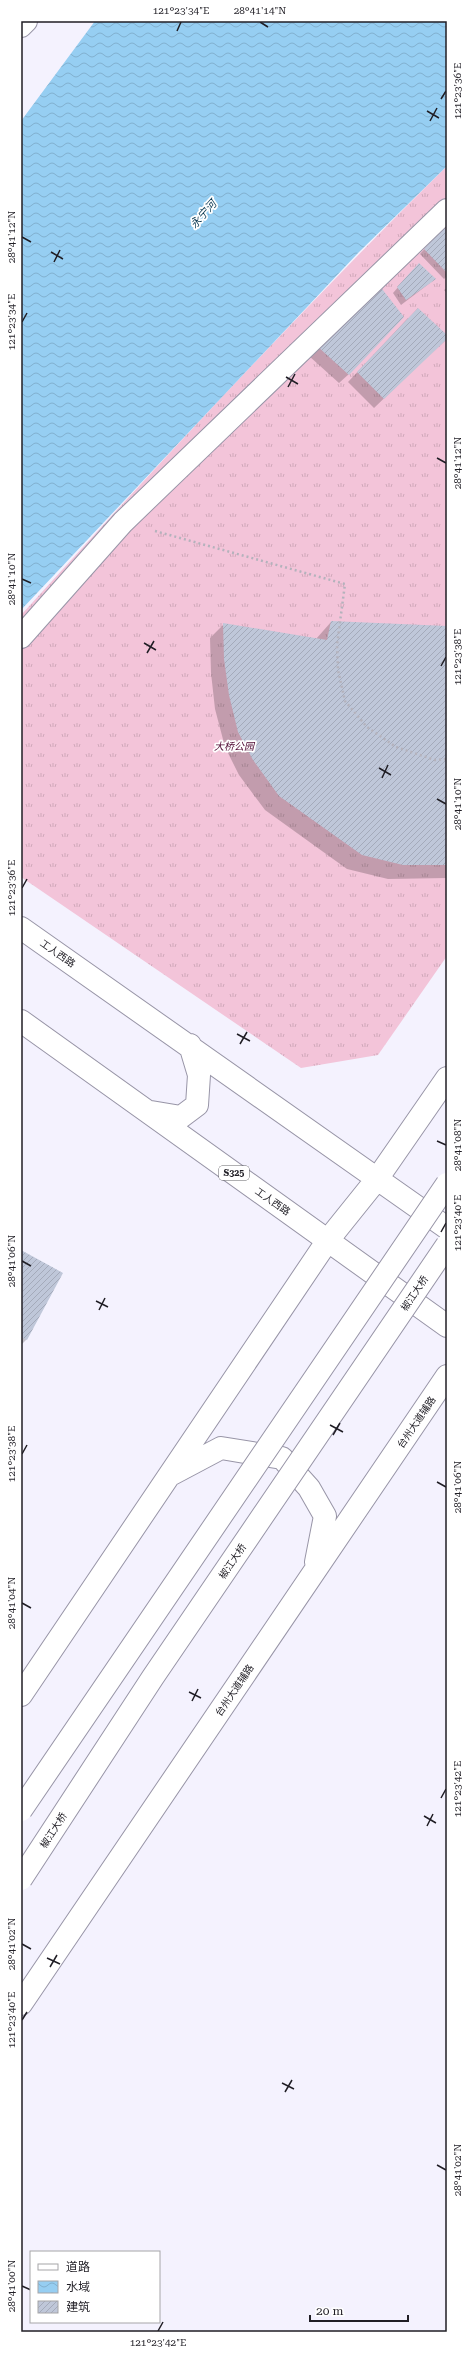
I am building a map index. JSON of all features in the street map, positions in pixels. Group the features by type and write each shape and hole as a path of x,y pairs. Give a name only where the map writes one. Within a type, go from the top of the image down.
{"main road":[{"path":"21,26 26,21"},
{"path":"21,637 123,522 447,210"},
{"name":"工人西路","path":"21,928 190,1045 447,1228"},
{"name":"工人西路","path":"21,1021 447,1326"},
{"path":"148,1112 181,1117 196,1105 199,1075 190,1045"},
{"path":"21,1695 328,1240 377,1179 447,1078"},
{"path":"21,1810 447,1184"},
{"name":"椒江大桥","path":"21,1879 153,1676 447,1244"},
{"name":"台州大道辅路","path":"21,2004 447,1376"},
{"path":"169,1476 221,1448 282,1458 309,1488 325,1516 315,1571"}],"path":[{"path":"123,522 345,584 337,645 338,670 345,701 367,727 396,748 435,760 447,759"}],"green space":[{"name":"大桥公园","path":"447,166 447,956 378,1055 301,1068 21,877 21,615 284,331"}],"water":[{"name":"永宁河","path":"95,21 447,21 447,166 358,253 21,610 21,121"}],"building":[{"path":"443,227 447,230 447,273 424,249"},
{"path":"419,263 436,279 406,300 397,287"},
{"path":"379,285 404,317 349,375 317,346"},
{"path":"418,308 447,335 447,339 384,399 357,372"},
{"path":"331,621 447,626 447,865 403,865 362,855 279,796 253,760 238,732 229,695 224,659 223,623 327,640"},
{"path":"21,1250 63,1273 27,1340 21,1337"}]}
